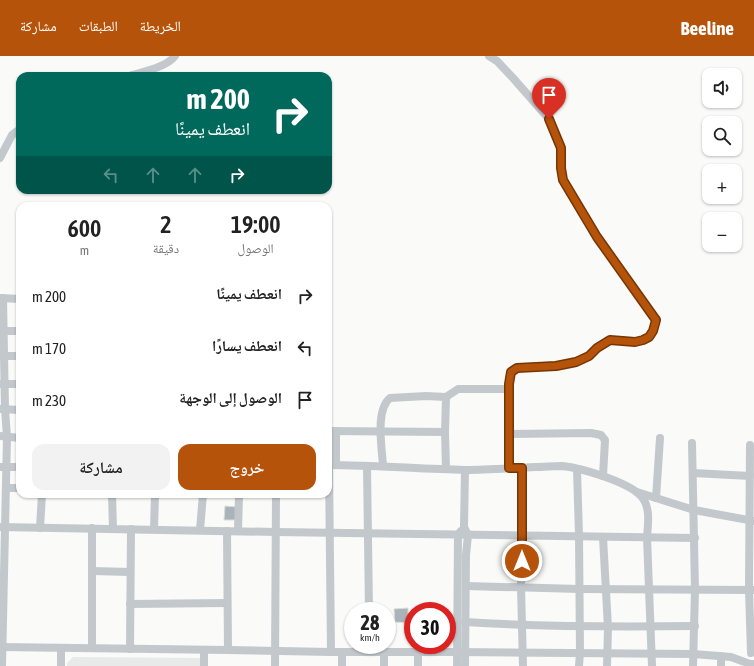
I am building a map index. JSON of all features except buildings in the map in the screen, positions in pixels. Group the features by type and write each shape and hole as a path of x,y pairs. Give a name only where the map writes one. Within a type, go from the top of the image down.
{"street":[{"path":"142,72 165,64 175,56"},
{"path":"489,56 498,62 549,119 561,148 561,168 563,180 597,237 656,320 653,331 649,337 643,340 635,342 610,340 597,348 583,360 566,365 514,369 511,372 509,468"},
{"path":"0,158 12,135 16,132"},
{"path":"2,666 2,527 6,488 3,467 4,437 1,298 16,299"},
{"path":"2,332 16,332"},
{"path":"2,356 16,356"},
{"path":"2,384 16,384"},
{"path":"383,466 381,418 385,402 390,398 426,396 446,397 458,389 510,389"},
{"path":"446,397 446,469"},
{"path":"3,409 16,410"},
{"path":"332,431 445,432"},
{"path":"510,434 584,433 601,435 604,440 603,476"},
{"path":"4,437 16,438"},
{"path":"656,498 660,438"},
{"path":"692,443 695,538 694,666"},
{"path":"456,652 693,654 732,657 752,653 752,521 750,445"},
{"path":"332,465 465,470 563,466 603,476 636,492 694,510 752,521"},
{"path":"3,467 16,466"},
{"path":"367,467 369,602"},
{"path":"522,468 523,666"},
{"path":"577,469 580,626 579,666"},
{"path":"457,666 461,652 465,622 468,535 464,527 465,470"},
{"path":"693,473 750,476"},
{"path":"6,488 16,488"},
{"path":"636,492 642,497 646,504 649,519 647,537 648,589 652,666"},
{"path":"40,528 42,498"},
{"path":"112,498 113,529"},
{"path":"154,529 155,498"},
{"path":"200,530 203,498"},
{"path":"238,531 239,498"},
{"path":"275,666 276,498"},
{"path":"330,498 329,532 331,652"},
{"path":"2,527 695,538"},
{"path":"464,527 458,535 461,652 465,666"},
{"path":"92,528 92,648"},
{"path":"130,529 130,649"},
{"path":"227,531 228,650"},
{"path":"603,537 608,628 607,666"},
{"path":"92,571 130,572"},
{"path":"466,586 522,586 579,589 751,590"},
{"path":"130,604 227,603"},
{"path":"465,622 522,626 580,626 608,628 695,626"},
{"path":"1,647 342,652 342,666"},
{"path":"61,648 61,666"},
{"path":"204,650 204,666"},
{"path":"384,654 384,666"},
{"path":"418,654 418,666"},
{"path":"721,656 721,666"},
{"path":"732,657 752,665"}],"shaded area":[{"path":"73,657 204,658 204,666 67,666 67,663"}],"route":[{"path":"522,561 522,468 509,468 509,384 511,372 517,368 566,365 583,360 597,348 610,340 635,342 643,340 649,337 653,331 656,320 597,237 563,180 561,168 561,148 549,119"}]}
